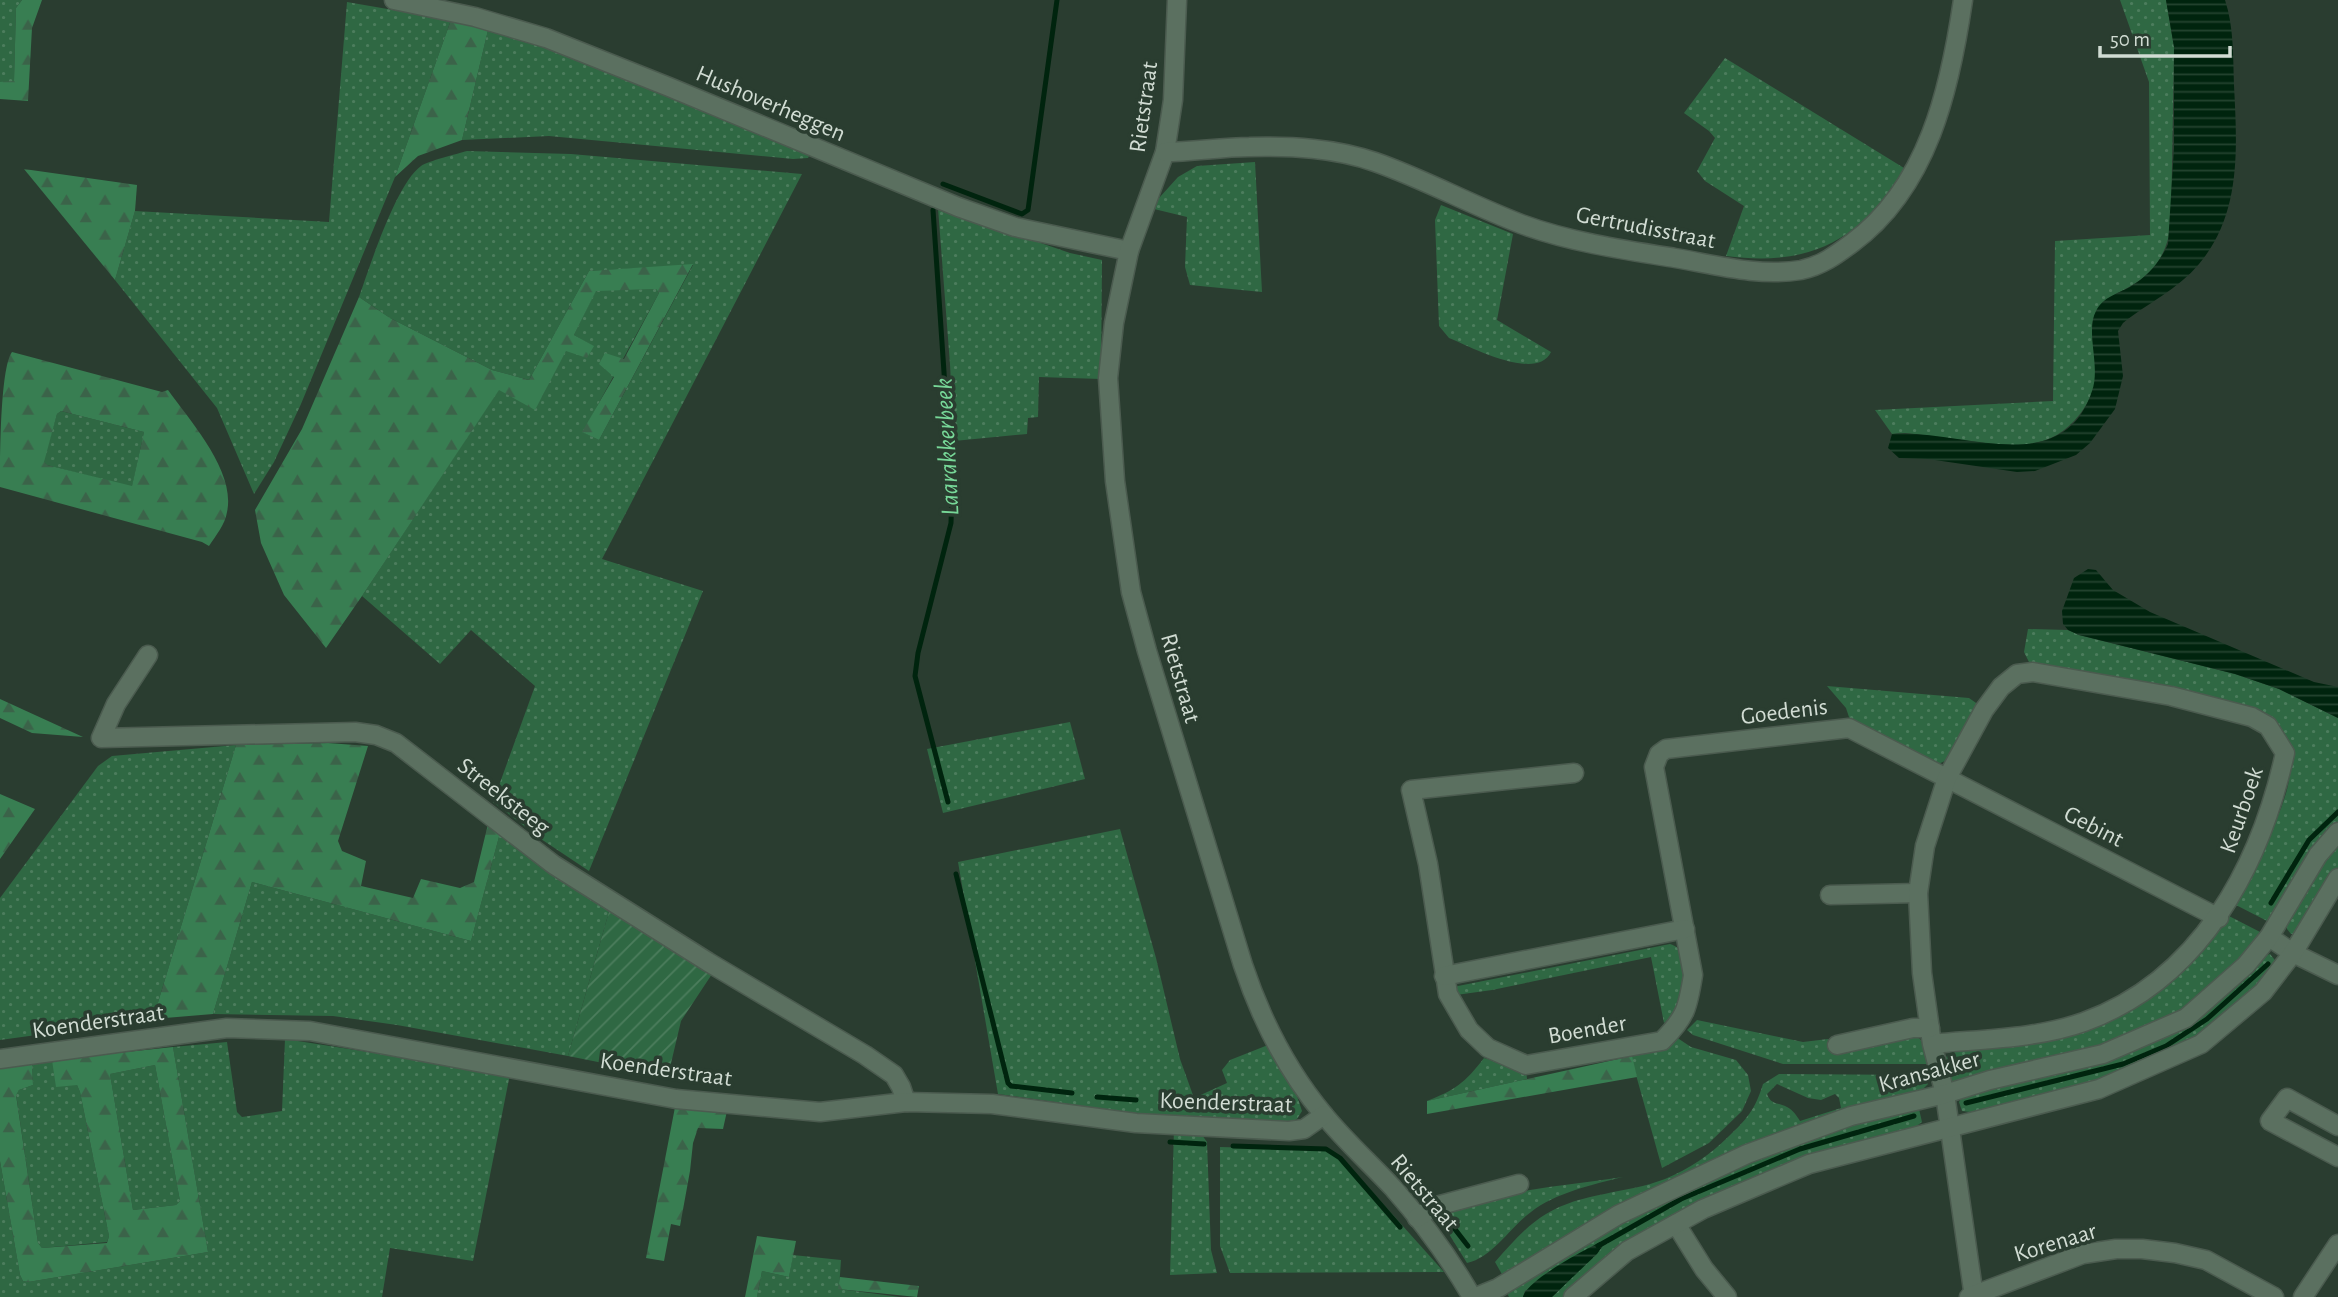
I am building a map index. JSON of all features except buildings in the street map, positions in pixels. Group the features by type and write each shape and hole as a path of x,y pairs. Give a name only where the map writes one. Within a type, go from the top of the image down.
{"street":[{"name":"Hushoverheggen","path":"394,0 475,17 546,38 958,207 1015,227 1129,251"},
{"name":"Rietstraat","path":"1177,0 1173,100 1165,152 1129,251 1114,324 1108,378 1115,481 1131,592 1162,703 1254,997 1272,1034 1324,1115 1417,1218 1474,1297"},
{"name":"Gertrudisstraat","path":"1165,152 1247,146 1306,147 1374,162 1489,211 1554,234 1616,248 1746,270 1772,273 1802,270 1826,262 1856,239 1884,214 1909,182 1927,146 1955,54 1962,0"},
{"name":"Streeksteeg","path":"148,655 116,704 100,738 355,732 376,734 396,743 554,865 894,1075 906,1102"},
{"name":"Keurboek","path":"1837,1045 1913,1028 1931,1036 2020,1036 2083,1022 2132,1001 2168,972 2219,918 2244,875 2277,789 2285,753 2268,726 2252,717 2171,696 2033,672 2017,674 2001,687 1984,710 1947,778 1925,846 1918,893 1922,973 1931,1036 1945,1094 1972,1296"},
{"name":"Goedenis","path":"1659,754 1666,749 1849,728 1947,778"},
{"name":"Boender","path":"1574,773 1411,790 1428,864 1448,994 1469,1030 1488,1048 1526,1065 1662,1041 1676,1027 1688,1008 1693,975 1654,767 1659,754"},
{"name":"Gebint","path":"1947,778 2219,918"},
{"name":"Kransakker","path":"1474,1297 1498,1288 1618,1215 1747,1154 1851,1116 2103,1054 2186,1018 2246,965 2269,937 2318,855 2338,832"},
{"path":"1573,1297 1627,1251 1703,1209 1809,1164 2099,1089 2201,1044 2263,992 2293,953 2338,878"},
{"path":"1830,895 1918,893"},
{"path":"1444,976 1685,929"},
{"path":"2269,937 2293,953 2338,975"},
{"name":"Koenderstraat","path":"0,1059 227,1028 310,1031 676,1099 820,1112 906,1102 992,1104 1136,1123 1289,1132 1304,1129 1324,1115"},
{"path":"2338,1126 2287,1098 2270,1121 2338,1157"},
{"path":"1417,1218 1433,1207 1519,1184"},
{"path":"1676,1224 1704,1269 1727,1297"},
{"path":"2303,1297 2338,1244"},
{"name":"Korenaar","path":"1972,1296 2083,1254 2116,1249 2142,1249 2206,1260 2274,1297"}],"shaded area":[{"path":"0,0 22,0 16,8 14,82 0,82"},
{"path":"2120,0 2166,0 2174,47 2171,224 2167,244 2159,261 2138,281 2106,300 2093,318 2096,380 2089,401 2068,427 2043,441 2029,444 2000,444 1905,433 1892,434 1875,410 2053,401 2055,241 2150,235 2149,82"},
{"path":"2166,0 2225,0 2230,21 2236,155 2230,201 2213,244 2199,264 2182,281 2123,323 2118,331 2123,376 2115,409 2090,443 2076,455 2035,471 2017,472 1928,459 1899,458 1888,448 1892,434 1919,434 2006,444 2033,443 2058,435 2078,419 2094,381 2092,329 2096,311 2106,299 2130,287 2148,273 2168,244 2174,148 2174,47"},
{"path":"347,2 451,20 395,177 301,404 274,462 254,494 217,408 115,280 135,211 329,222"},
{"path":"488,30 564,53 811,152 808,158 793,159 549,136 462,140"},
{"path":"1725,58 1904,168 1870,214 1851,231 1830,244 1783,257 1726,256 1744,206 1705,181 1697,171 1715,138 1684,113"},
{"path":"467,151 571,154 802,174 602,559 703,591 589,871 493,802 535,686 471,630 440,664 362,596 499,389 535,409 566,350 593,346 574,335 596,290 656,289 659,293 583,432 599,440 693,265 589,271 529,380 492,370 390,318 359,297 393,207 412,176 425,164"},
{"path":"1255,162 1262,292 1190,285 1185,267 1187,217 1150,208 1178,177 1197,166"},
{"path":"1441,205 1513,234 1497,320 1551,352 1544,360 1532,364 1503,360 1449,338 1439,326 1435,220"},
{"path":"938,208 1070,253 1102,260 1101,379 1039,377 1038,417 1028,418 1027,434 954,441"},
{"path":"61,411 144,432 132,487 43,462 57,414"},
{"path":"2088,569 2096,570 2113,590 2150,612 2314,682 2338,687 2338,718 2279,689 2235,674 2068,630 2063,624 2062,611 2074,578"},
{"path":"2028,629 2068,630 2235,674 2279,689 2338,718 2338,823 2322,840 2271,923 2234,904 2269,837 2289,783 2290,768 2282,736 2184,695 2052,666 2030,664 2024,652"},
{"path":"1827,686 1969,698 1979,705 1945,761 1936,765 1851,723 1846,708"},
{"path":"1070,722 1085,779 943,813 927,749"},
{"path":"236,745 153,1019 0,1040 0,898 98,766 112,756"},
{"path":"1120,829 1156,958 1180,1059 1194,1098 1227,1083 1222,1070 1230,1060 1268,1045 1297,1096 1302,1111 1297,1119 1288,1124 1203,1123 998,1094 958,862"},
{"path":"500,833 610,908 568,1056 333,1016 213,1014 252,882 471,941"},
{"path":"2338,841 2338,869 2298,934 2291,934 2287,929 2287,922 2326,854"},
{"path":"610,908 714,971 681,1021 668,1076 568,1056"},
{"path":"2227,915 2264,934 2248,955 2173,1018 2070,1057 1955,1084 1950,1082 1944,1059 1951,1052 2096,1024"},
{"path":"1670,944 1677,947 1681,953 1687,977 1682,1000 1664,1023 1651,957 1492,990 1456,995 1453,987"},
{"path":"2270,954 2278,964 2275,971 2216,1027 2137,1068 1978,1113 1962,1111 1959,1102 1962,1097 1978,1089 2135,1049 2262,957"},
{"path":"1697,1020 1803,1042 1828,1039 1831,1051 1915,1036 1920,1039 1930,1062 1783,1064 1693,1035 1687,1030"},
{"path":"1676,1037 1691,1047 1736,1060 1748,1075 1751,1091 1742,1111 1709,1143 1662,1168 1631,1057"},
{"path":"285,1039 510,1074 473,1261 390,1248 382,1297 0,1297 0,1161 23,1281 208,1252 173,1047 227,1042 237,1112 242,1117 282,1111"},
{"path":"1484,1058 1526,1070 1527,1079 1427,1101 1459,1085"},
{"path":"52,1060 77,1085 80,1092 109,1236 107,1242 42,1248 38,1243 16,1094 19,1090 33,1085 32,1063"},
{"path":"155,1065 180,1201 176,1205 133,1210 110,1074"},
{"path":"1779,1074 1923,1075 1928,1079 1928,1084 1920,1092 1777,1135 1691,1171 1595,1220 1503,1276 1495,1262 1539,1219 1574,1201 1650,1184 1691,1166 1735,1131 1757,1101 1763,1084","holes":["1777,1084 1808,1098 1821,1100 1835,1094 1839,1098 1841,1108 1800,1121 1787,1107 1772,1102 1767,1094"]},
{"path":"1919,1109 1922,1122 1914,1128 1747,1182 1666,1219 1629,1241 1594,1267 1564,1297 1552,1297 1602,1247 1525,1291 1523,1297 1509,1297 1505,1289 1587,1238 1759,1156 1884,1113"},
{"path":"1174,1128 1185,1136 1202,1135 1207,1142 1211,1250 1217,1273 1170,1275"},
{"path":"1220,1147 1327,1150 1350,1167 1444,1272 1230,1273 1220,1246"},
{"path":"1623,1177 1575,1190 1541,1205 1523,1218 1485,1255 1467,1263 1436,1213 1505,1194"},
{"path":"1603,1242 1602,1247 1597,1254 1552,1297 1523,1297 1534,1282 1545,1274"},
{"path":"793,1255 841,1260 839,1289 900,1297 757,1297 762,1271 789,1277"}],"green space":[{"path":"22,0 42,0 32,28 28,101 0,99 0,82 14,81 16,8"},
{"path":"451,20 488,30 462,140 418,156 395,177"},
{"path":"24,169 137,185 135,211 115,280"},
{"path":"693,264 599,440 582,432 614,377 599,364 605,353 624,359 659,293 656,289 596,291 574,335 594,346 587,358 566,351 535,410 499,390 326,648 284,595 261,543 255,510 302,429 359,297 390,318 492,370 529,380 589,271"},
{"path":"12,352 162,392 168,390 199,431 225,480 228,496 226,517 209,546 0,487 2,416 8,361","holes":["61,411 144,432 132,486 47,465 44,462 57,414"]},
{"path":"0,699 83,737 32,733 0,718"},
{"path":"328,743 368,746 338,841 342,851 366,861 361,886 413,898 421,879 460,888 474,882 488,824 500,833 471,941 252,882 213,1014 153,1019 236,745"},
{"path":"0,794 35,809 0,859"},
{"path":"173,1047 208,1252 23,1281 0,1161 0,1068 32,1063 33,1085 19,1090 16,1095 38,1243 42,1248 107,1243 109,1236 80,1092 77,1085 56,1087 52,1060","holes":["155,1065 180,1201 176,1205 133,1210 110,1074"]},
{"path":"1632,1056 1637,1077 1427,1114 1427,1101"},
{"path":"676,1102 727,1111 723,1129 698,1128 693,1143 680,1226 671,1224 664,1261 646,1258"},
{"path":"757,1236 796,1241 789,1277 762,1271 757,1297 745,1297"},
{"path":"840,1277 919,1286 917,1297 838,1289"}],"waterway":[{"name":"Laarakkerbeek","path":"943,184 1022,214 1028,210 1057,0"},
{"name":"Laarakkerbeek","path":"933,210 952,490 951,523 918,653 915,676 948,802"},
{"path":"2271,903 2309,840 2338,812"},
{"name":"Laarakkerbeek","path":"956,874 1008,1083 1011,1086 1072,1093"},
{"path":"1966,1103 2123,1064 2166,1046 2207,1019 2268,964"},
{"name":"Laarakkerbeek","path":"1097,1097 1136,1100"},
{"path":"1598,1246 1681,1199 1800,1149 1914,1116"},
{"name":"Laarakkerbeek","path":"1170,1142 1204,1144"},
{"name":"Laarakkerbeek","path":"1233,1146 1326,1149 1340,1158 1400,1227"},
{"path":"1447,1219 1468,1246"}]}
